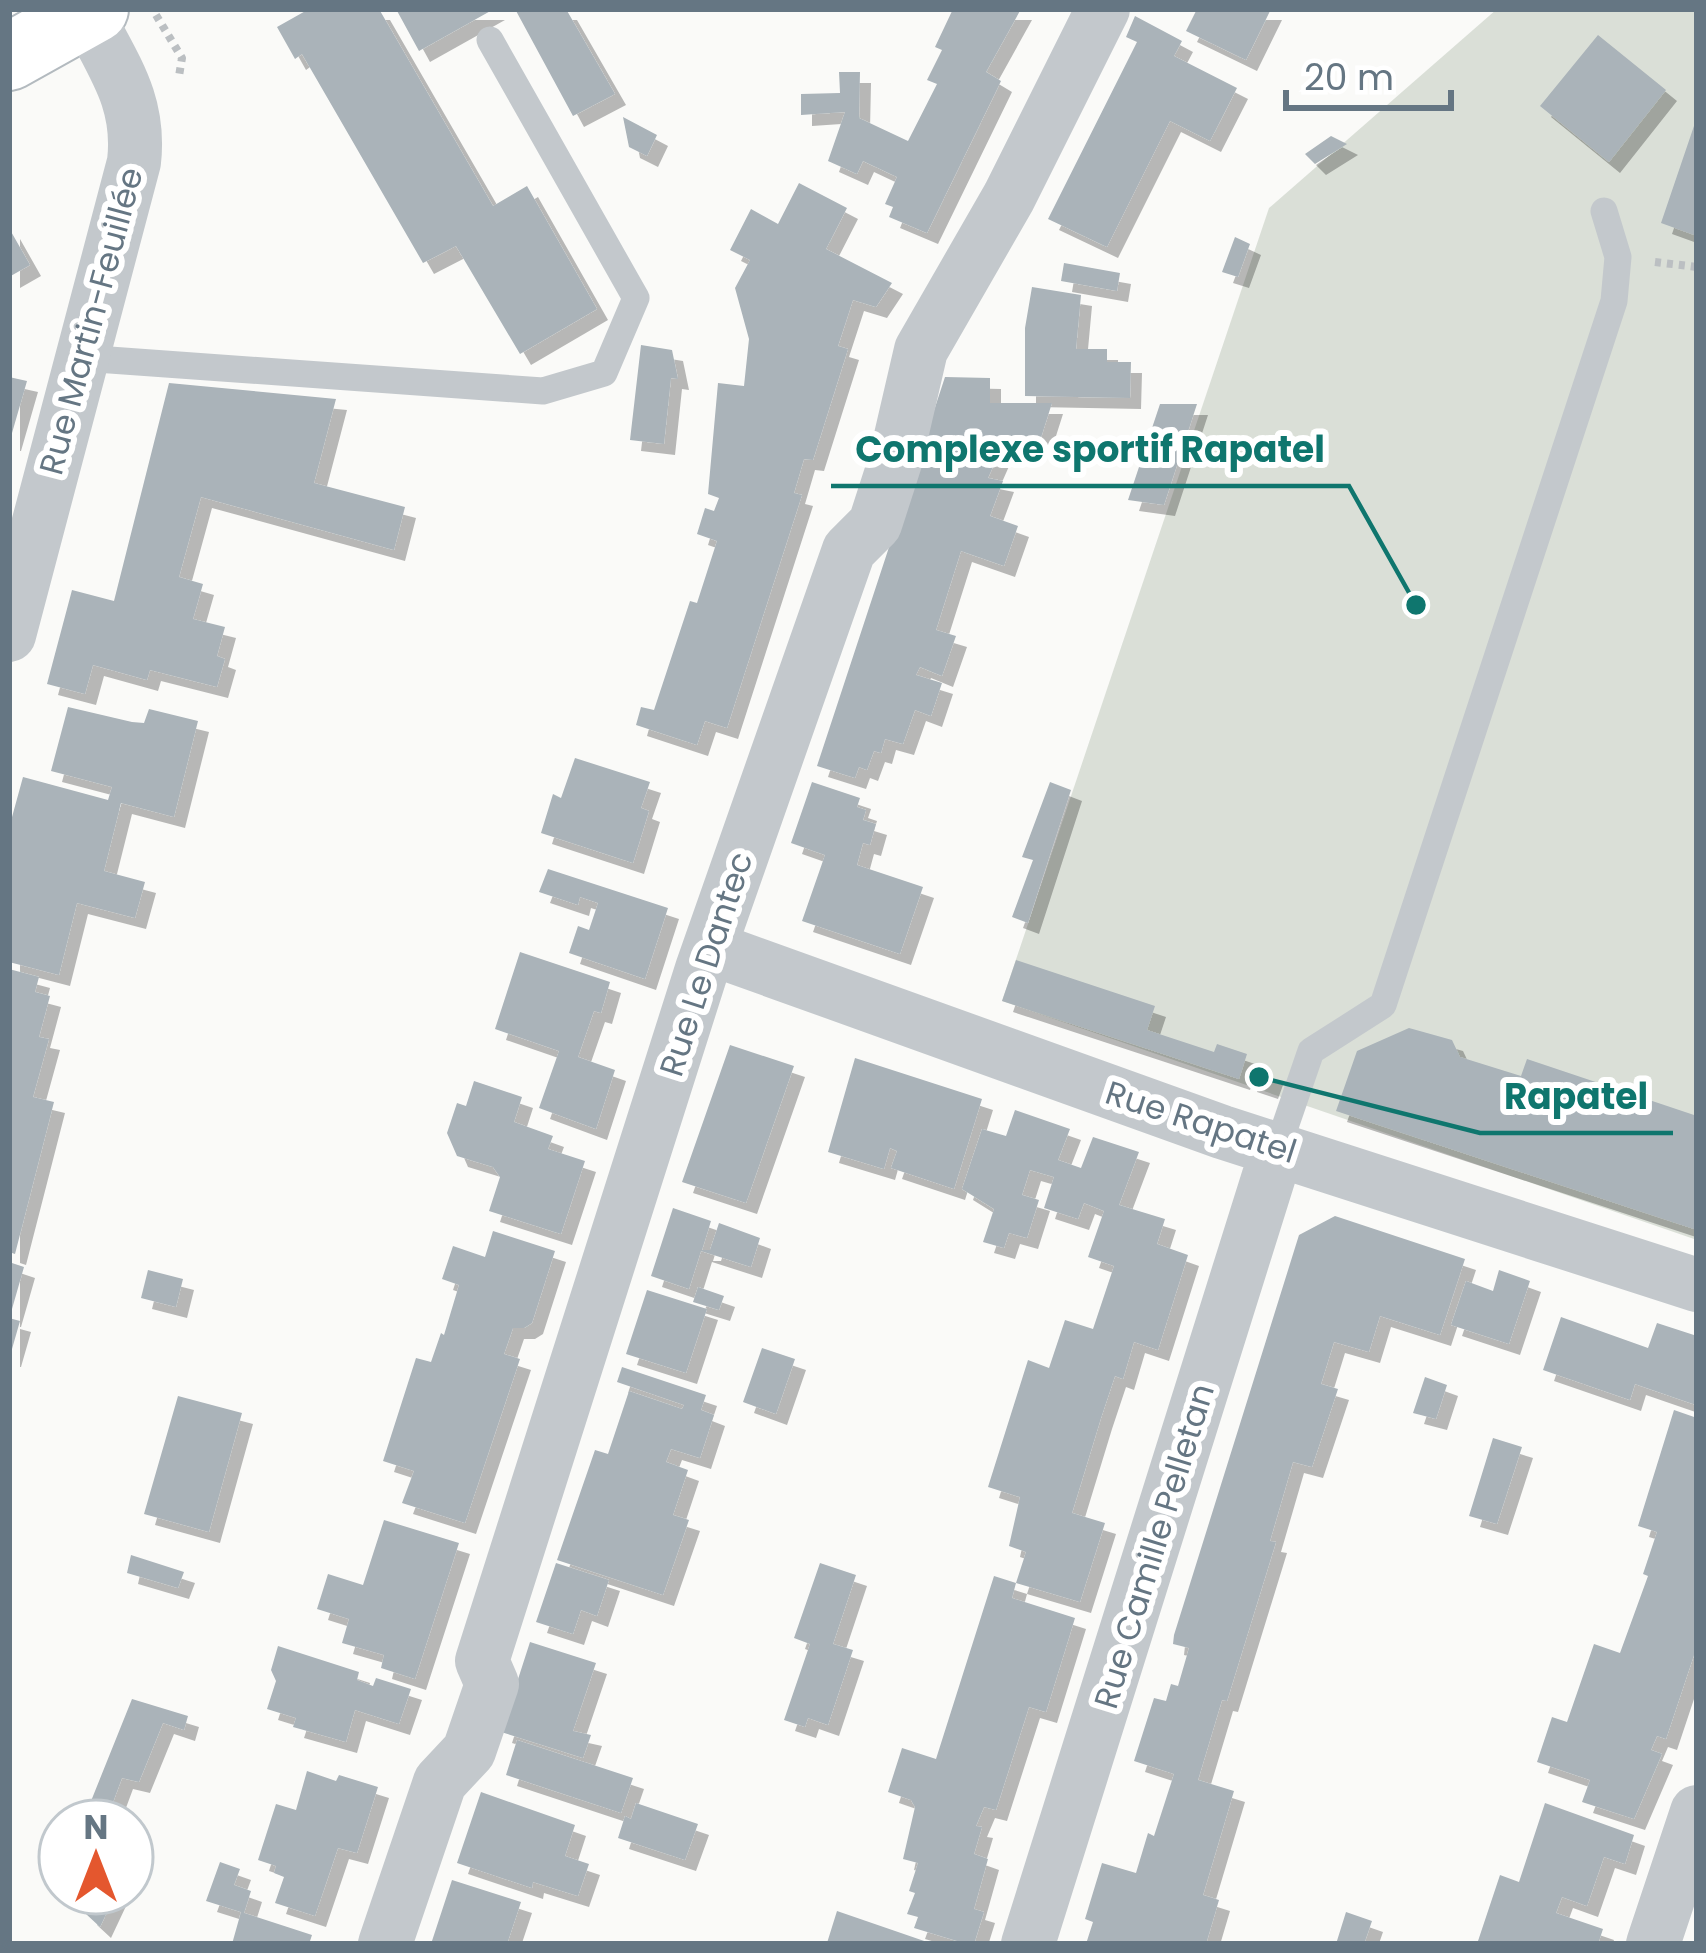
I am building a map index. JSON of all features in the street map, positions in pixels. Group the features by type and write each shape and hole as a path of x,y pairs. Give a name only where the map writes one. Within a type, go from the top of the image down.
{"main road":[{"path":"9,57 91,11"}],"street":[{"name":"Rue Le Dantec","path":"385,1944 440,1782 469,1751 491,1684 482,1661 710,948 849,550 875,524 921,350 1009,197 1102,9"},
{"name":"Rue Martin-Feuillée","path":"9,635 134,162 137,137 130,99 91,11"},
{"name":"Rue Rapatel","path":"710,948 1222,1132 1697,1285"},
{"name":"Rue Camille Pelletan","path":"1028,1944 1278,1147"},
{"path":"1653,1944 1697,1812"}],"lane":[{"path":"82,358 543,392 604,373 636,298 490,40"},
{"path":"1278,1147 1310,1052 1383,1005 1613,301 1618,257 1604,211"}],"shaded area":[{"path":"1497,9 1697,9 1697,1240 1002,1001 1269,208"}],"building":[{"path":"309,9 379,9 493,206 527,186 597,309 520,354 456,246 423,263 302,54 295,59 277,27"},
{"path":"396,9 494,9 419,51"},
{"path":"515,9 566,9 615,94 573,116"},
{"path":"953,9 1021,9 986,72 1001,81 927,233 889,217 893,207 885,204 897,177 863,161 857,174 828,161 845,112 801,115 801,94 840,93 839,72 860,72 859,118 908,141 937,84 927,80 942,50 935,47"},
{"path":"1197,9 1271,9 1246,60 1186,31"},
{"path":"1135,16 1182,41 1174,56 1237,88 1210,141 1170,121 1107,247 1048,219 1137,42 1126,37"},
{"path":"1598,35 1666,90 1609,162 1540,106"},
{"path":"623,117 657,135 647,156 629,147"},
{"path":"1697,120 1697,236 1661,223"},
{"path":"1331,136 1347,144 1315,164 1305,154"},
{"path":"799,183 847,208 826,249 892,283 876,307 853,300 838,346 848,349 813,460 804,459 794,493 802,495 727,728 705,721 697,745 636,725 641,707 654,710 690,601 697,603 717,541 697,534 705,508 714,511 719,498 708,494 718,383 744,386 749,339 735,288 750,260 730,250 751,209 778,224"},
{"path":"9,228 30,265 9,277"},
{"path":"1235,237 1250,244 1238,277 1222,272"},
{"path":"1064,263 1120,273 1117,291 1061,281"},
{"path":"1032,287 1081,295 1076,349 1107,349 1107,362 1131,362 1130,398 1025,396 1025,328"},
{"path":"641,345 672,350 678,379 671,378 664,444 630,440"},
{"path":"9,377 27,381 10,440 9,440"},
{"path":"945,377 990,378 990,403 1052,403 1038,447 1003,444 988,478 1003,481 990,516 1018,526 1004,566 961,551 936,630 956,636 942,676 920,667 916,675 942,683 931,716 915,710 903,744 885,739 881,753 874,751 867,770 859,767 855,778 817,766"},
{"path":"169,383 336,399 314,483 405,507 394,550 201,497 179,577 203,584 193,619 225,627 217,656 225,659 217,687 150,670 147,680 93,665 85,694 47,684 72,590 114,601"},
{"path":"1160,404 1197,404 1164,505 1128,500"},
{"path":"68,707 132,722 144,723 149,709 198,721 174,817 121,803 104,871 145,882 135,918 77,903 59,975 9,962 9,828 23,777 108,800 112,787 51,771"},
{"path":"575,758 650,782 641,808 649,811 633,863 541,833 553,794 561,798"},
{"path":"812,782 860,798 857,807 866,810 863,820 876,824 870,845 863,843 857,865 923,887 900,954 802,921 825,855 791,843"},
{"path":"1050,782 1071,790 1028,923 1012,917 1033,860 1022,857"},
{"path":"548,869 668,908 645,979 569,953 578,926 589,930 598,903 580,897 578,905 539,892"},
{"path":"520,952 610,982 601,1013 594,1011 578,1057 615,1070 596,1129 539,1108 559,1051 495,1029"},
{"path":"1016,960 1155,1006 1147,1030 1214,1052 1217,1044 1247,1054 1239,1079 1002,1001"},
{"path":"9,969 39,977 35,992 50,996 39,1037 49,1039 33,1097 54,1102 15,1254 9,1252"},
{"path":"1409,1028 1452,1040 1460,1057 1521,1076 1527,1059 1697,1116 1697,1230 1336,1111 1357,1051"},
{"path":"730,1045 794,1066 746,1203 682,1182"},
{"path":"855,1058 982,1099 954,1189 891,1168 897,1151 890,1148 884,1169 828,1152"},
{"path":"1251,1068 1272,1074 1267,1088 1246,1081"},
{"path":"474,1081 522,1097 514,1122 553,1136 548,1149 585,1161 561,1234 489,1211 500,1177 493,1167 457,1156 447,1133 457,1103 466,1106"},
{"path":"1015,1110 1070,1129 1058,1160 1081,1168 1093,1137 1139,1152 1119,1205 1165,1219 1157,1244 1188,1255 1158,1350 1134,1342 1123,1379 1115,1376 1101,1418 1072,1513 1105,1523 1080,1602 1016,1583 1026,1552 1009,1546 1020,1497 988,1487 1028,1360 1049,1368 1065,1320 1093,1329 1114,1266 1088,1257 1104,1211 1084,1203 1078,1219 1044,1208 1054,1177 1030,1170 1022,1195 1039,1200 1027,1238 1009,1233 1004,1248 983,1242 994,1209 962,1189 982,1129 1006,1136"},
{"path":"673,1208 711,1221 702,1250 710,1250 719,1223 760,1238 751,1267 701,1251 689,1289 651,1276"},
{"path":"1335,1216 1465,1259 1440,1335 1380,1316 1369,1352 1334,1342 1321,1384 1338,1389 1312,1467 1293,1462 1270,1541 1276,1542 1198,1780 1234,1791 1203,1895 1219,1900 1206,1944 1086,1944 1093,1922 1085,1919 1102,1863 1136,1873 1148,1833 1154,1836 1174,1774 1134,1761 1154,1698 1166,1701 1171,1684 1178,1686 1189,1648 1173,1644 1174,1635 1299,1235"},
{"path":"493,1231 555,1251 532,1323 513,1328 504,1354 520,1359 465,1523 402,1503 414,1471 383,1461 416,1358 431,1362 441,1333 444,1335 459,1285 442,1279 453,1246 485,1257"},
{"path":"9,1262 24,1267 10,1316 9,1316"},
{"path":"148,1270 183,1279 176,1307 141,1298"},
{"path":"1499,1270 1530,1281 1509,1344 1451,1325 1466,1281 1493,1291"},
{"path":"698,1287 724,1296 719,1310 693,1302"},
{"path":"647,1290 707,1309 686,1373 626,1354"},
{"path":"1561,1317 1648,1348 1657,1323 1697,1336 1696,1405 1635,1384 1630,1400 1543,1370"},
{"path":"9,1318 20,1321 10,1356 9,1356"},
{"path":"762,1348 795,1359 776,1414 743,1402"},
{"path":"622,1367 706,1395 701,1410 714,1415 700,1458 671,1449 666,1462 688,1470 673,1515 689,1520 663,1595 557,1560 595,1450 608,1454 629,1391 682,1409 684,1405 617,1382"},
{"path":"1425,1377 1447,1385 1436,1419 1413,1413"},
{"path":"178,1396 242,1413 209,1532 144,1514"},
{"path":"1674,1410 1697,1418 1697,1646 1666,1739 1657,1736 1651,1750 1662,1754 1634,1819 1582,1802 1590,1780 1537,1762 1552,1717 1567,1722 1594,1644 1620,1653 1648,1576 1643,1574 1657,1532 1638,1526"},
{"path":"1493,1438 1522,1447 1497,1524 1469,1516"},
{"path":"384,1520 459,1543 415,1679 381,1668 384,1655 342,1643 349,1619 317,1609 328,1574 363,1585"},
{"path":"131,1555 184,1572 178,1588 127,1573"},
{"path":"556,1563 609,1580 597,1616 581,1610 573,1634 536,1622"},
{"path":"820,1563 856,1575 833,1644 853,1650 828,1725 808,1718 805,1727 784,1720 810,1644 794,1638"},
{"path":"994,1576 1016,1583 1012,1598 1075,1618 1046,1712 1029,1707 996,1810 984,1807 976,1826 982,1827 974,1854 988,1859 974,1909 984,1912 974,1944 967,1944 914,1928 918,1917 907,1914 918,1863 903,1859 915,1807 911,1800 888,1792 902,1748 936,1759"},
{"path":"530,1642 596,1663 573,1731 591,1735 583,1758 501,1732"},
{"path":"278,1646 359,1672 357,1680 373,1686 376,1678 411,1689 399,1724 355,1710 346,1742 293,1727 296,1718 267,1709 276,1681 271,1670"},
{"path":"132,1699 188,1716 184,1730 163,1723 139,1782 122,1778 115,1797 93,1797"},
{"path":"517,1740 633,1778 621,1813 506,1775"},
{"path":"307,1771 378,1787 357,1853 338,1848 315,1916 275,1903 284,1877 274,1873 276,1866 258,1860 276,1804 296,1810"},
{"path":"481,1792 575,1825 565,1856 589,1864 578,1896 533,1882 532,1888 457,1863"},
{"path":"636,1803 698,1824 685,1860 618,1838 625,1816 631,1819"},
{"path":"1545,1803 1634,1835 1625,1864 1604,1857 1587,1906 1562,1897 1556,1913 1603,1929 1598,1944 1477,1944 1500,1875 1519,1882"},
{"path":"220,1862 240,1869 234,1885 251,1891 244,1913 206,1901"},
{"path":"452,1880 521,1902 507,1944 431,1944"},
{"path":"837,1911 930,1943 930,1944 827,1943"},
{"path":"241,1912 312,1935 309,1944 232,1944"},
{"path":"1346,1912 1372,1921 1364,1944 1336,1944"}],"place":[{"name":"Complexe sportif Rapatel","path":"1416,605"},
{"name":"Rapatel","path":"1259,1077"}]}
